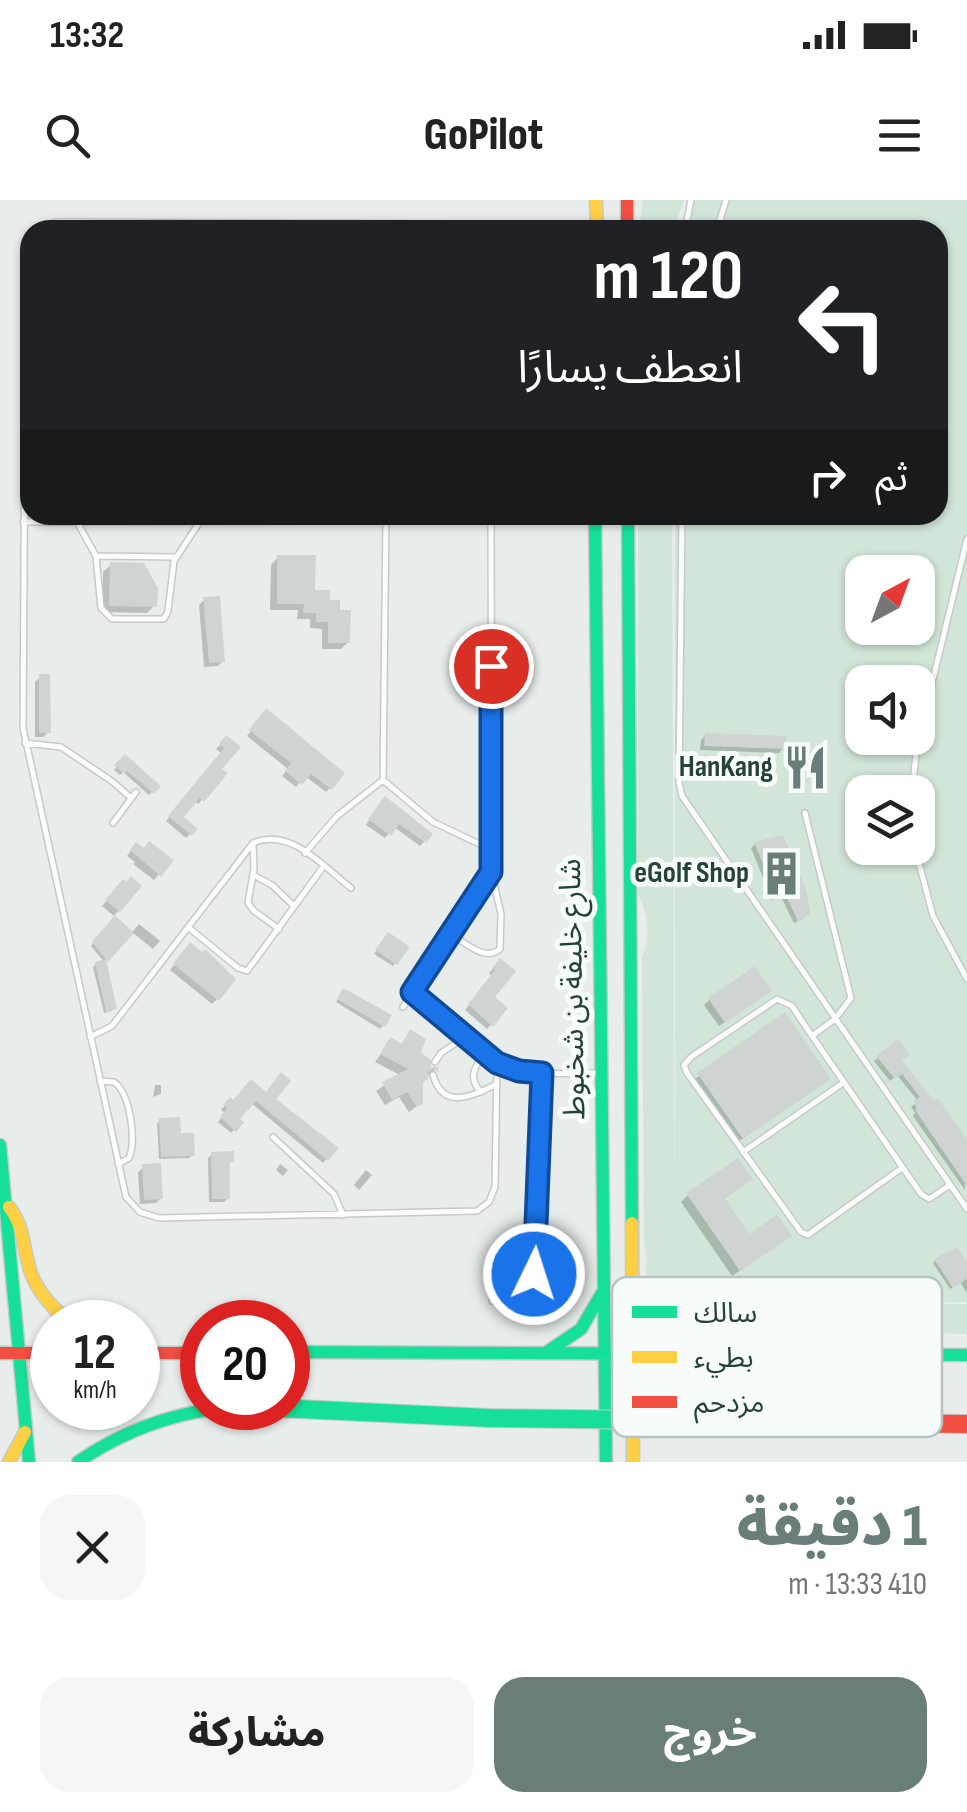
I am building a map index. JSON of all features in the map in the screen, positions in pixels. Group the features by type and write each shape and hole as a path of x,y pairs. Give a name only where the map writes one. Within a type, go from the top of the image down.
{"main road":[{"name":"شارع خليفة بن شخبوط","path":"595,525 606,1462"},
{"name":"شارع خليفة بن شخبوط","path":"628,525 630,1277"},
{"path":"0,1144 29,1462"},
{"path":"6,1205 21,1226 36,1284 47,1300"},
{"path":"540,1355 558,1348 580,1331 596,1309 602,1292"},
{"path":"310,1352 612,1355"},
{"path":"0,1354 30,1354"},
{"path":"942,1355 967,1355"},
{"path":"310,1410 612,1420"},
{"path":"78,1462 103,1445 149,1424 180,1417"},
{"path":"942,1424 967,1424"},
{"path":"9,1462 26,1429"},
{"name":"شارع خليفة بن شخبوط","path":"633,1437 633,1462"}],"lane":[{"path":"23,525 21,700 25,743 126,1197 149,1216 469,1213 484,1208 495,1188 497,1063"},
{"path":"80,525 96,556 100,608 105,615 156,621 166,615 176,556 198,525"},
{"path":"383,780 386,525"},
{"path":"451,934 486,954 500,949 501,914 491,872 491,525"},
{"path":"682,525 682,796 967,1209"},
{"path":"915,775 922,725 967,540"},
{"path":"96,556 176,556"},
{"path":"25,743 60,748 131,798"},
{"path":"383,780 433,822 492,850"},
{"path":"305,853 336,816 383,780"},
{"path":"113,823 136,792"},
{"path":"805,813 851,988 847,1006 812,1036"},
{"path":"90,1037 112,1026 253,843 284,839 351,888"},
{"path":"253,843 253,876 247,898 250,908 279,929"},
{"path":"920,865 933,916 967,980"},
{"path":"188,927 244,971 253,967 323,866"},
{"path":"403,1006 491,872"},
{"path":"253,876 272,885 295,906"},
{"path":"412,992 497,1063 519,1071 602,1074"},
{"path":"902,1168 808,1234 793,1224 684,1065 690,1057 776,999 792,1006 922,1194 929,1198 950,1185"},
{"path":"435,1062 465,1037"},
{"path":"481,1092 474,1084 473,1073 484,1053"},
{"path":"492,1301 516,1296 534,1274 542,1073"},
{"path":"433,1075 437,1086 451,1098 463,1099 496,1084"},
{"path":"100,1081 114,1082 126,1094 133,1147 128,1158 118,1164"},
{"path":"742,1152 844,1083"},
{"path":"272,1137 334,1194 343,1215"}],"green space":[{"path":"643,200 685,200 676,220 640,220"},
{"path":"692,200 967,200 967,1302 942,1302 942,1277 645,1277 642,957 647,933 638,894 638,525 672,525 675,1259 675,525 948,525 948,220 683,220"},
{"path":"942,1304 967,1304 967,1334 942,1334"}],"building":[{"path":"277,555 316,555 315,590 330,590 330,600 340,600 340,610 351,610 350,643 328,643 328,622 316,622 316,613 303,613 304,604 277,604"},
{"path":"110,562 144,563 158,588 157,607 109,606"},
{"path":"220,596 225,662 209,663 203,597"},
{"path":"39,674 50,674 51,733 39,733"},
{"path":"266,708 345,773 332,790 311,774 302,785 285,771 291,763 249,730"},
{"path":"705,733 786,736 786,749 704,746"},
{"path":"226,735 241,747 222,769 228,773 204,802 200,798 184,817 198,829 192,836 168,816 224,748 219,744"},
{"path":"125,754 161,786 154,794 114,765"},
{"path":"385,796 433,834 426,843 399,824 391,836 368,819"},
{"path":"783,835 805,886 811,914 798,921 785,894 777,898 754,842"},
{"path":"149,841 174,860 161,877 130,850 136,842 144,848"},
{"path":"131,876 142,886 120,912 105,900 123,879 127,882"},
{"path":"115,915 134,933 108,962 92,942"},
{"path":"388,932 410,947 397,965 375,950"},
{"path":"190,942 202,952 205,949 236,979 219,1001 173,964"},
{"path":"500,958 516,971 495,997 508,1008 493,1027 468,1004"},
{"path":"106,959 117,1009 106,1012 95,962"},
{"path":"755,966 772,991 725,1023 708,998"},
{"path":"343,988 392,1015 385,1027 337,999"},
{"path":"785,1012 831,1079 743,1139 697,1073"},
{"path":"410,1029 426,1039 421,1053 430,1059 431,1067 439,1067 438,1072 428,1072 428,1079 423,1082 423,1104 417,1107 407,1092 392,1100 382,1082 408,1069 380,1054 390,1037 402,1044"},
{"path":"898,1039 910,1054 902,1060 934,1101 938,1098 967,1140 967,1186 915,1110 913,1101 920,1097 902,1074 895,1079 876,1056"},
{"path":"281,1072 291,1081 276,1099 339,1148 328,1161 256,1101 240,1119 244,1122 236,1132 220,1117 227,1108 223,1105 230,1097 233,1100 251,1079 266,1092"},
{"path":"180,1117 181,1133 194,1133 195,1156 161,1157 159,1118"},
{"path":"234,1151 234,1162 230,1162 230,1199 212,1199 211,1152"},
{"path":"738,1158 753,1179 725,1198 749,1234 777,1214 792,1236 740,1271 686,1193"},
{"path":"161,1163 163,1199 144,1200 142,1164"},
{"path":"957,1247 967,1263 967,1279 953,1288 934,1259"}],"traffic: fast":[{"path":"595,525 606,1462"},
{"path":"628,525 632,1223"},
{"path":"0,1145 29,1462"},
{"path":"547,1352 581,1329 602,1293"},
{"path":"310,1352 612,1353"},
{"path":"942,1355 967,1355"},
{"path":"310,1410 612,1419"},
{"path":"78,1462 145,1426 180,1415"}],"traffic: slow":[{"path":"596,200 597,220"},
{"path":"9,1207 20,1229 30,1270 48,1300"},
{"path":"632,1223 632,1277"},
{"path":"9,1462 25,1432"},
{"path":"633,1437 633,1462"}],"traffic: jam":[{"path":"627,200 627,220"},
{"path":"0,1353 30,1353"},
{"path":"160,1353 180,1353"},
{"path":"942,1424 967,1424"}],"place":[{"name":"HanKang","path":"806,767"},
{"name":"eGolf Shop","path":"782,873"}],"route":[{"path":"491,666 491,872 412,992 497,1063 519,1071 542,1073 534,1274"}]}
